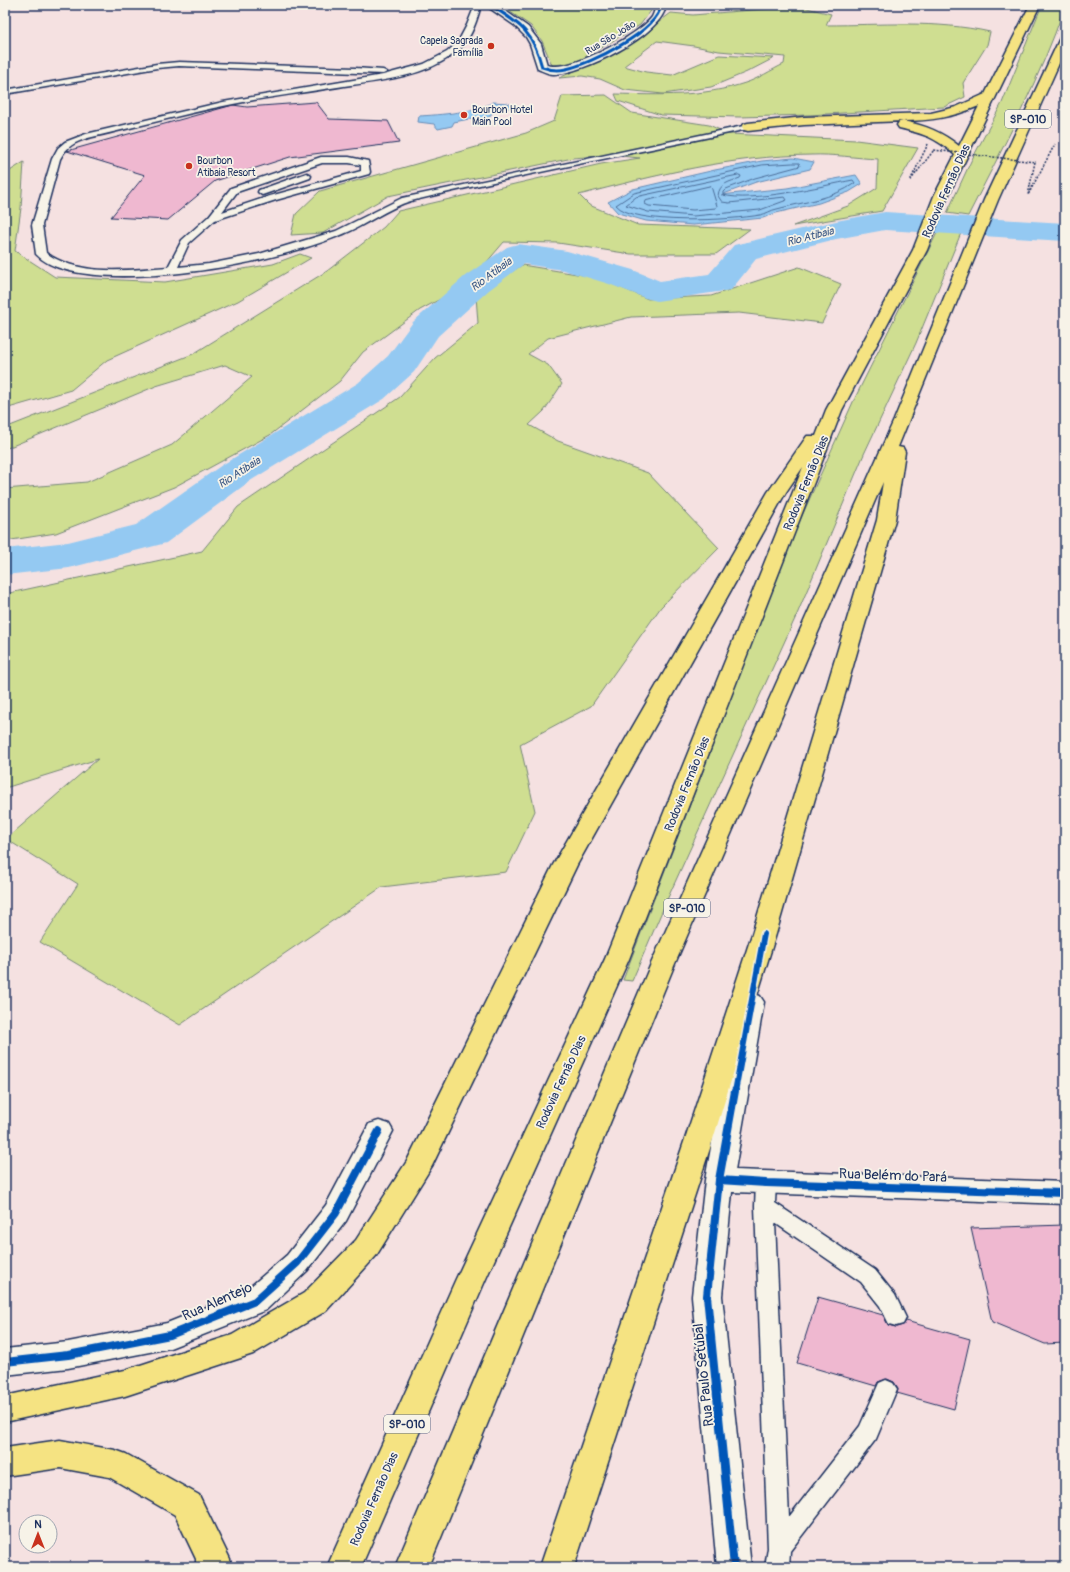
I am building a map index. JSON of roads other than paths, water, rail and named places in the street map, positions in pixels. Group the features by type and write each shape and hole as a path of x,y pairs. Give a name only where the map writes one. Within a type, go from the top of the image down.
{"highway":[{"name":"Rodovia Fernão Dias","path":"344,1567 470,1281 617,959 834,410 920,250 941,196 1035,5"},
{"name":"SP-010","path":"412,1567 662,966 902,420 971,253 991,200 1065,38"},
{"path":"748,127 804,121 931,117 966,108 989,97"},
{"path":"748,127 830,129 898,125 933,133 943,138 961,154"},
{"path":"5,1409 125,1383 242,1345 315,1302 366,1248 418,1166 565,865 777,492 834,410"},
{"path":"557,1567 700,1136 764,934 886,520 902,420"},
{"path":"5,1462 60,1454 115,1464 187,1505 212,1559 213,1567"}],"street":[{"name":"Rua São João","path":"490,5 516,20 525,28 534,40 542,67 557,71 572,68 596,59 635,35 653,22 660,12 662,5"},
{"name":"Rua Paulo Setúbal","path":"734,1567 707,1296 719,1180 764,934"},
{"name":"Rua Alentejo","path":"5,1362 68,1355 170,1335 255,1301 298,1263 336,1213 380,1131"},
{"name":"Rua Belém do Pará","path":"719,1180 766,1195 1065,1193"}],"lane":[{"path":"478,5 469,33 450,54 427,65 396,75 242,100 86,136 69,142 60,149 49,181 37,225 41,254 54,263 78,270 119,274 209,267 261,257 339,233 405,200 748,127"},
{"path":"5,92 138,68 179,64 362,70 396,75"},
{"path":"170,271 185,242 212,218 234,190 321,160 349,160 365,163 366,172 272,198 212,218"},
{"path":"221,207 349,160"},
{"path":"766,1195 868,1276 888,1301 896,1318"},
{"path":"766,1195 778,1557"},
{"path":"778,1557 868,1432 886,1390"}],"water":[{"name":"Bourbon Hotel Main Pool","path":"493,102 507,103 517,107 494,111 487,119 469,119 454,122 452,126 438,129 434,124 418,122 419,116 468,111"},
{"path":"793,158 814,162 810,169 756,182 721,195 787,188 856,175 862,184 849,192 819,203 776,213 763,218 693,225 646,221 618,213 608,202 633,189 715,170 762,161"}],"waterway":[{"name":"Rio Atibaia","path":"5,562 69,555 151,534 236,473 371,391 401,364 425,329 477,283 518,254 567,261 621,277 657,291 719,283 745,252 836,230 885,221 1065,232"}],"place":[{"name":"Capela Sagrada Família","path":"491,46"},
{"name":"Bourbon Hotel Main Pool","path":"464,115"},
{"name":"Bourbon Atibaia Resort","path":"189,166"}]}
